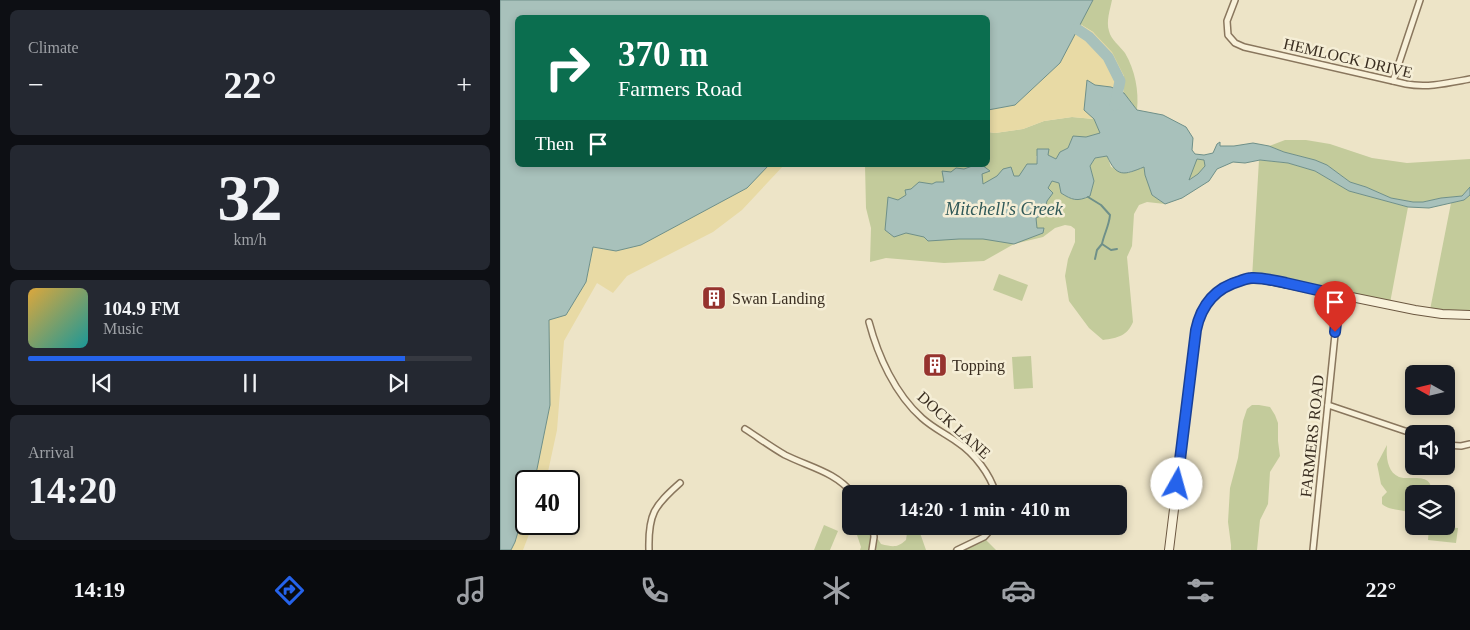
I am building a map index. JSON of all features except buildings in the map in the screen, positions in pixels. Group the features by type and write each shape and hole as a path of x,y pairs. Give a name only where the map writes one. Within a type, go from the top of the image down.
{"street":[{"name":"HEMLOCK DRIVE","path":"1234,0 1227,21 1227,32 1235,43 1244,47 1419,86 1470,79"},
{"path":"1392,81 1420,0"},
{"path":"1169,550 1196,330 1198,320 1207,302 1220,290 1234,282 1250,278 1263,278 1428,313 1470,315"},
{"name":"FARMERS ROAD","path":"1313,550 1339,295"},
{"name":"DOCK LANE","path":"868,322 874,344 881,359 911,406 922,418 959,443 971,454 987,474 992,485"},
{"path":"1328,405 1405,431"},
{"path":"745,429 773,448 835,477 845,485"},
{"path":"1455,446 1470,444"},
{"path":"649,550 650,522 653,512 680,483"},
{"path":"872,550 874,535"},
{"path":"957,550 986,535"}],"green space":[{"path":"1093,0 1112,0 1108,27 1110,34 1125,53 1134,73 1137,88 1137,110 1124,93 1124,76 1093,32 1080,24"},
{"path":"1072,117 1094,119 1100,133 1086,137 1073,137 1068,148 1060,152 1056,159 1048,155 1036,156 1037,164 1028,164 1052,181 1059,183 1061,193 1078,200 1090,196 1094,181 1090,166 1095,158 1107,156 1111,167 1129,173 1144,167 1152,195 1165,204 1147,202 1139,205 1134,214 1132,246 1127,257 1133,322 1125,333 1118,337 1103,340 1089,328 1069,301 1065,276 1068,259 1075,242 1075,229 1071,226 1065,225 1055,228 1043,237 1014,244 984,261 944,263 886,258 870,262 871,228 866,208 865,167 990,167 990,132 1023,129 1044,121"},
{"path":"1285,140 1306,140 1330,144 1372,158 1407,163 1470,159 1470,187 1462,196 1423,202 1391,198 1350,182 1327,165 1269,146"},
{"path":"1197,159 1204,160 1205,166 1198,174 1188,180"},
{"path":"1259,160 1288,163 1315,171 1349,191 1408,207 1390,303 1252,278"},
{"path":"1470,195 1470,315 1430,310 1451,203 1464,200"},
{"path":"999,274 1028,285 1022,301 993,290"},
{"path":"1031,356 1033,388 1014,389 1012,357"},
{"path":"1252,405 1270,407 1275,415 1278,423 1280,456 1270,472 1268,504 1260,520 1257,550 1231,550 1228,522 1230,488 1238,458 1243,421 1247,409"},
{"path":"1387,445 1388,463 1395,475 1404,478 1420,478 1429,482 1430,485 1405,485 1405,511 1389,508 1382,504 1382,497 1387,492 1381,484 1377,464"},
{"path":"824,525 838,531 830,550 814,550"},
{"path":"1455,528 1458,528 1456,543 1428,540 1428,535 1455,535"},
{"path":"857,535 875,535 881,544 889,546 895,546 906,540 907,535 921,535 926,550 860,550 861,547"},
{"path":"981,535 996,550 952,550"}],"sand":[{"path":"1080,24 1093,32 1112,52 1124,76 1124,93 1111,87 1095,85 1088,81 1084,110 1094,119 1072,117 1044,121 1023,129 990,132 990,110 1015,105 1060,63"},
{"path":"767,167 782,167 742,210 713,232 627,276 613,293 597,283 564,341 557,430 548,470 537,470 550,405 549,320 566,315 586,282 593,247 616,251 746,188"},
{"path":"517,535 529,535 523,550 511,550"}],"water":[{"path":"500,0 1093,0 1060,63 1015,105 990,110 990,15 515,15 515,167 767,167 747,188 641,245 616,251 593,247 586,282 566,315 549,320 550,405 537,470 515,470 515,535 517,535 511,550 500,550"},
{"name":"Mitchell's Creek","path":"1087,80 1095,85 1111,87 1124,93 1137,110 1163,115 1186,127 1193,138 1192,150 1195,154 1213,153 1220,142 1220,146 1253,143 1315,160 1327,165 1350,182 1391,198 1423,202 1462,196 1470,187 1470,195 1464,200 1429,208 1408,207 1349,191 1315,171 1288,163 1260,160 1245,163 1233,162 1217,169 1209,181 1182,198 1165,204 1152,195 1144,167 1122,173 1114,168 1107,156 1095,158 1090,166 1094,181 1090,196 1078,200 1072,199 1061,193 1059,183 1052,181 1048,188 1053,193 1047,201 1044,214 1036,218 1037,228 1044,228 1043,233 1014,244 983,239 928,241 924,237 906,233 894,237 885,230 888,197 898,200 906,195 905,190 911,189 919,182 932,184 944,182 942,171 951,172 956,168 985,167 990,171 982,174 983,184 997,176 1003,169 1011,167 1014,176 1019,176 1027,164 1037,164 1037,149 1049,149 1048,155 1056,159 1060,152 1068,148 1073,136 1086,137 1100,133 1094,119 1084,110","holes":["1197,159 1204,160 1205,166 1198,174 1189,180"]}],"waterway":[{"name":"Mitchell's Creek","path":"1077,29 1089,37 1108,57 1120,81 1115,105"},
{"path":"1088,197 1101,205 1110,215 1102,244 1111,250 1117,249"},
{"path":"1095,259 1097,250 1102,244"}],"place":[{"name":"Swan Landing","path":"714,298"},
{"name":"Topping","path":"935,365"}],"route":[{"path":"1177,484 1196,330 1202,309 1212,296 1234,282 1250,278 1263,278 1339,295 1335,332"}]}
